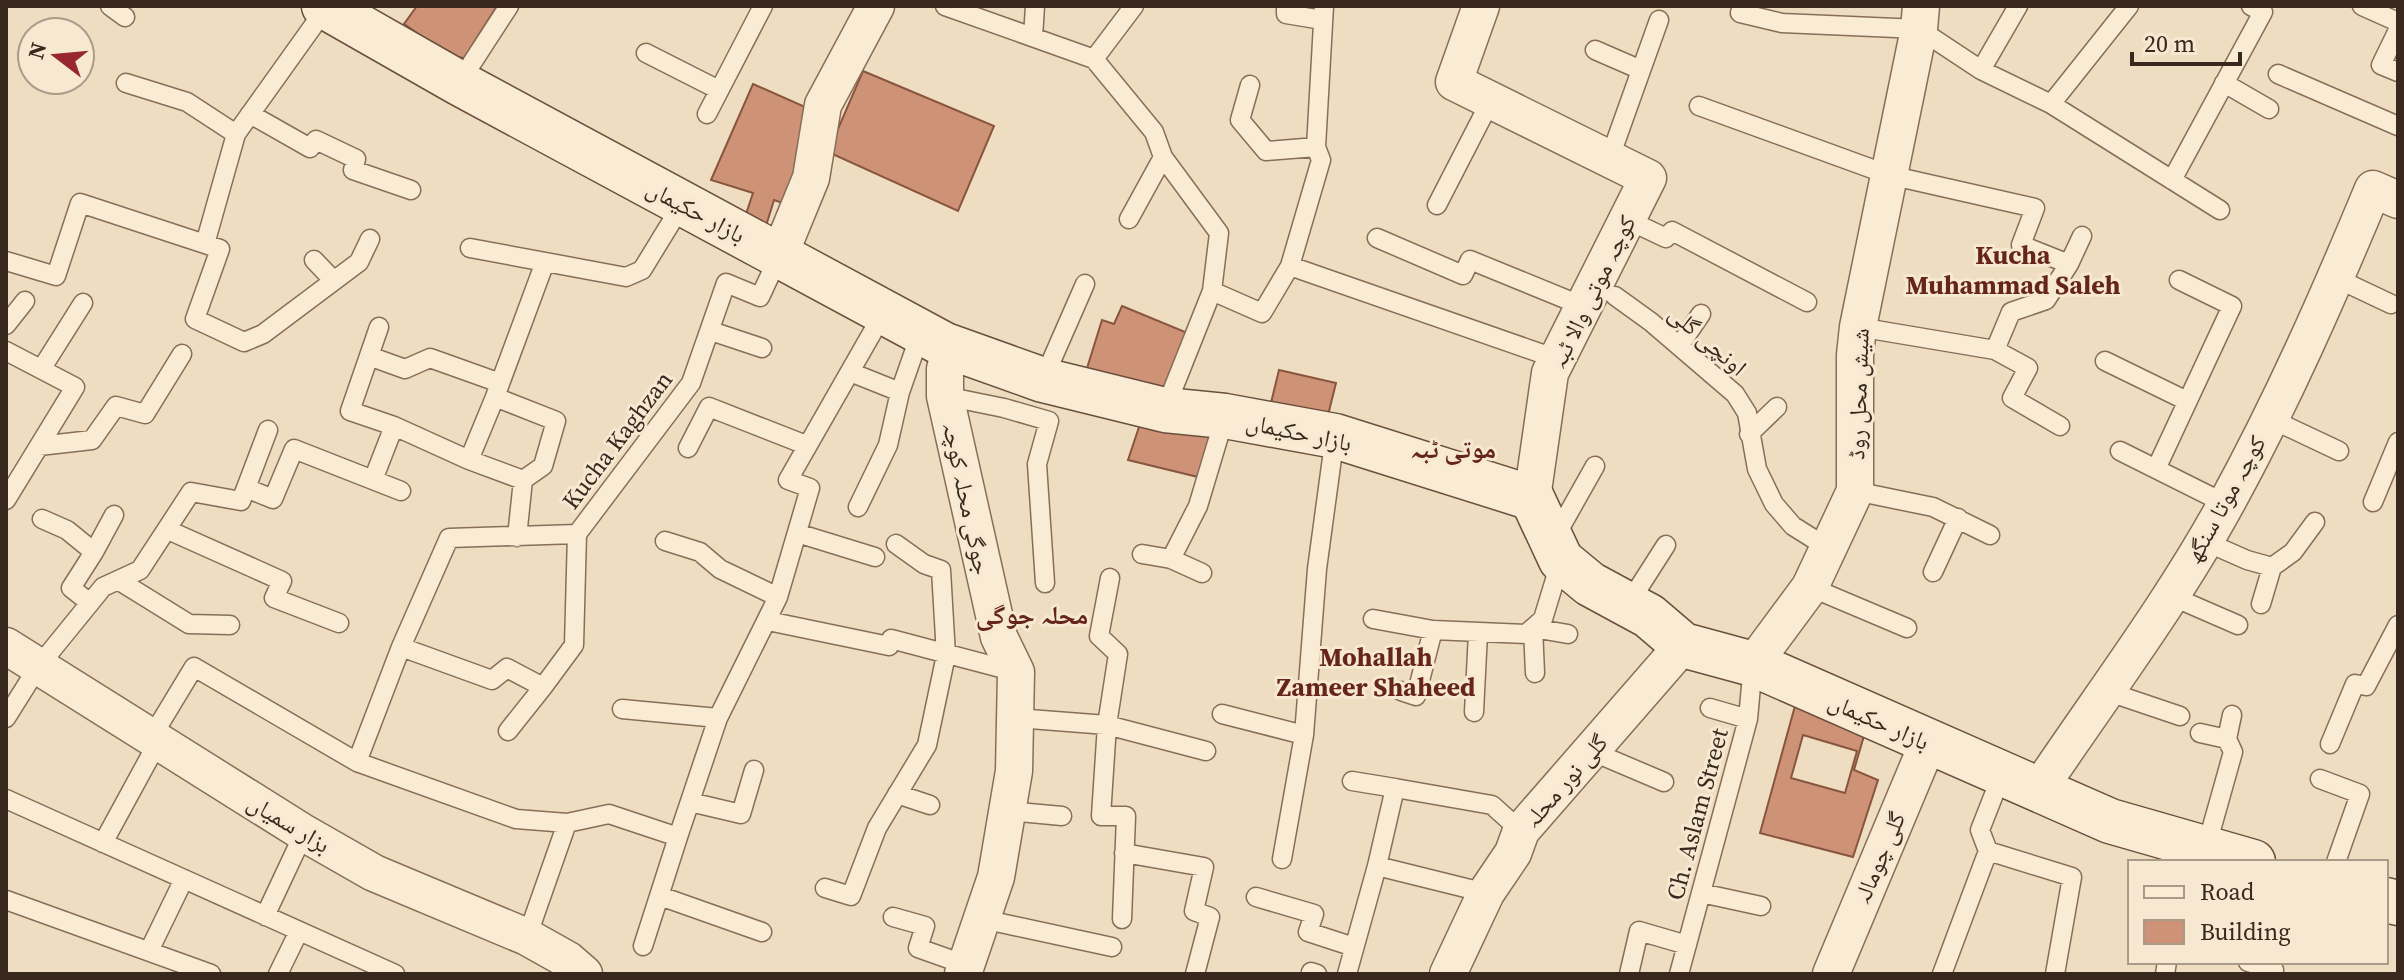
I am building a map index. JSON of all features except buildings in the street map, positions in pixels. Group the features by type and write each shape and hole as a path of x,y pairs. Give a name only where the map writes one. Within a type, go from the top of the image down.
{"street":[{"path":"779,256 811,178 823,105 876,6"},
{"path":"1481,6 1454,82 1609,160"},
{"name":"بازار حکیماں","path":"325,7 459,83 919,330 1043,380 1165,410 1225,416 1335,436 1532,498 1556,552 1590,584 1649,616 1683,645 1753,664 2110,821 2246,860"},
{"name":"شیش محل روڈ","path":"1753,664 1810,587 1855,491 1855,355 1858,327 1920,18"},
{"name":"کوچہ موتی والا ٹبہ","path":"1532,498 1550,373 1600,302 1628,220 1648,178 1609,160"},
{"name":"کوچہ موتا سنگھ","path":"2020,782 2106,691 2204,541 2226,504 2315,328 2336,278 2386,194"},
{"name":"جوگی محلہ کوچہ","path":"919,330 945,369 945,396 999,637 1016,672 1014,771 996,877 965,970"},
{"name":"گلی نور محلہ","path":"1448,974 1486,893 1513,853 1521,831 1683,645"},
{"name":"بزار سمیاں","path":"6,646 304,833 374,873 527,937 570,969"},
{"name":"گلی چومالہ","path":"1831,974 1928,743"}],"lane":[{"path":"459,83 509,6"},
{"path":"707,114 763,6"},
{"path":"945,6 968,10 1094,59 1154,132 1163,157 1219,233 1212,291 1165,410"},
{"path":"1033,37 1035,6"},
{"path":"1094,59 1134,6"},
{"path":"1212,291 1262,313 1290,266 1321,160 1316,147 1323,13 1286,14 1286,6"},
{"path":"1742,6 1740,13 1782,23 1920,18 1981,70 2051,104 2220,210"},
{"path":"1981,70 2018,6"},
{"path":"2051,104 2129,6"},
{"path":"2172,180 2263,12 2251,6"},
{"path":"2362,6 2398,22"},
{"path":"205,244 236,134 325,7"},
{"path":"1609,160 1659,20"},
{"path":"2398,30 2381,65 2398,72"},
{"path":"1595,50 1641,70"},
{"path":"646,53 719,90"},
{"path":"2278,74 2398,126"},
{"path":"126,83 187,102 236,134"},
{"path":"2224,83 2269,109"},
{"path":"1250,85 1240,120 1266,151 1316,147"},
{"path":"1437,205 1490,102"},
{"path":"1699,106 1889,175 2035,208 2021,245 2069,264"},
{"path":"250,114 310,148 316,140 356,159 353,170 411,190"},
{"path":"1129,219 1163,157"},
{"path":"6,261 56,276 80,203 220,249 195,319 244,342 263,334 359,262 370,239"},
{"path":"470,248 626,277 642,270 683,203"},
{"path":"1628,220 1666,238 1672,231 1807,302"},
{"path":"1995,350 2011,312 2046,300 2082,236"},
{"name":"اونچی گلی","path":"1377,238 1463,275 1470,260 1600,302 1679,346 1735,394 1747,413 1757,469 1774,504 1793,526 1828,548"},
{"name":"Kucha Kaghzan","path":"357,762 401,647 449,538 577,534 691,383 726,283 760,297 779,256"},
{"path":"314,260 334,281"},
{"path":"469,460 545,262"},
{"path":"1290,266 1472,332 1557,359"},
{"path":"2336,278 2391,304"},
{"path":"2156,469 2232,306 2179,280"},
{"path":"1043,380 1085,284"},
{"path":"6,325 25,301"},
{"path":"42,368 83,303"},
{"path":"1679,346 1701,314"},
{"path":"379,327 350,411 523,480"},
{"path":"1858,327 1995,350 2028,368 2012,398 2060,426"},
{"path":"643,946 718,718 778,597 810,488 788,480 850,372 919,330"},
{"path":"858,507 888,445 919,330"},
{"path":"711,331 762,348"},
{"path":"6,351 75,387 6,500"},
{"path":"39,446 92,440 116,406 145,414 182,354"},
{"path":"369,356 405,369 430,358 556,421 543,466 523,480 517,537"},
{"path":"2105,361 2187,401"},
{"path":"850,372 900,392"},
{"path":"945,396 1049,421 1037,464 1045,583"},
{"path":"688,448 709,407 806,445"},
{"path":"1749,434 1777,407"},
{"path":"1171,559 1198,506 1225,416"},
{"path":"2269,418 2339,451"},
{"path":"373,480 394,426"},
{"path":"6,718 38,667 103,587 140,570 191,492 241,501 268,430"},
{"path":"1282,859 1304,735 1317,569 1335,436"},
{"path":"2373,502 2398,442"},
{"path":"246,488 273,499 294,449 401,491"},
{"path":"2120,451 2226,504"},
{"path":"1373,619 1433,630 1526,634 1543,619 1556,552 1595,466"},
{"path":"1855,491 1933,507 1990,535"},
{"path":"90,603 71,588 114,515"},
{"path":"1933,572 1958,518"},
{"path":"42,519 67,530 94,552"},
{"path":"2261,604 2272,567 2293,552 2315,522"},
{"path":"168,530 282,581 274,598 339,623"},
{"path":"797,533 875,557"},
{"path":"508,731 574,645 577,534"},
{"path":"665,541 700,552 720,569 778,597"},
{"path":"2204,541 2272,567"},
{"path":"825,888 851,896 877,828 927,745 946,655 941,570 924,564 896,544"},
{"path":"1627,606 1666,545"},
{"path":"1142,554 1171,559 1202,573"},
{"path":"1110,578 1099,636 1118,654 1107,725 1101,816 1126,816 1122,919"},
{"path":"118,580 189,624 230,625"},
{"path":"1810,587 1907,628"},
{"path":"2169,595 2238,625"},
{"path":"768,621 889,646 891,639 1016,672"},
{"path":"2330,744 2355,684 2366,686 2398,625"},
{"path":"1533,628 1568,634"},
{"path":"1533,628 1535,673"},
{"path":"1401,691 1416,696 1433,630"},
{"path":"1474,712 1478,633"},
{"path":"401,647 492,680 507,668 543,687"},
{"name":"Ch. Aslam Street","path":"1679,974 1748,719 1753,664"},
{"path":"103,843 194,667 357,762 516,819 567,823 609,814 678,837"},
{"path":"2106,691 2180,716"},
{"path":"1710,708 1748,719"},
{"path":"622,709 718,718"},
{"path":"1222,714 1304,735"},
{"path":"2206,848 2233,752 2227,739 2232,715"},
{"path":"1016,718 1107,725 1206,751"},
{"path":"2200,733 2227,739"},
{"path":"1591,751 1664,782"},
{"path":"690,802 741,814 754,770"},
{"path":"2320,779 2360,794 2337,860"},
{"path":"1352,781 1492,805 1521,831"},
{"path":"1942,974 1988,851 1980,830 2020,782"},
{"path":"1347,974 1395,788"},
{"path":"897,794 930,805"},
{"path":"6,799 395,974"},
{"path":"1007,811 1062,816"},
{"path":"527,937 567,823"},
{"path":"265,916 304,833"},
{"path":"1988,851 2072,877 2055,974"},
{"path":"1124,853 1204,867 1194,911 1210,917 1195,974"},
{"path":"1377,866 1486,893"},
{"path":"149,951 184,879"},
{"path":"1701,893 1761,906"},
{"path":"660,896 762,932"},
{"path":"1256,897 1314,914 1308,932 1354,947"},
{"path":"6,900 211,974"},
{"path":"893,917 925,926 918,948 965,970"},
{"path":"982,919 1112,947"},
{"path":"278,974 299,931"},
{"path":"1629,974 1639,931 1687,945"}],"district":[{"name":"Kucha Muhammad Saleh","path":"2013,270"},
{"name":"موتی ٹبہ","path":"1453,449"},
{"name":"محلہ جوگی","path":"1032,615"},
{"name":"Mohallah Zameer Shaheed","path":"1376,672"}]}
